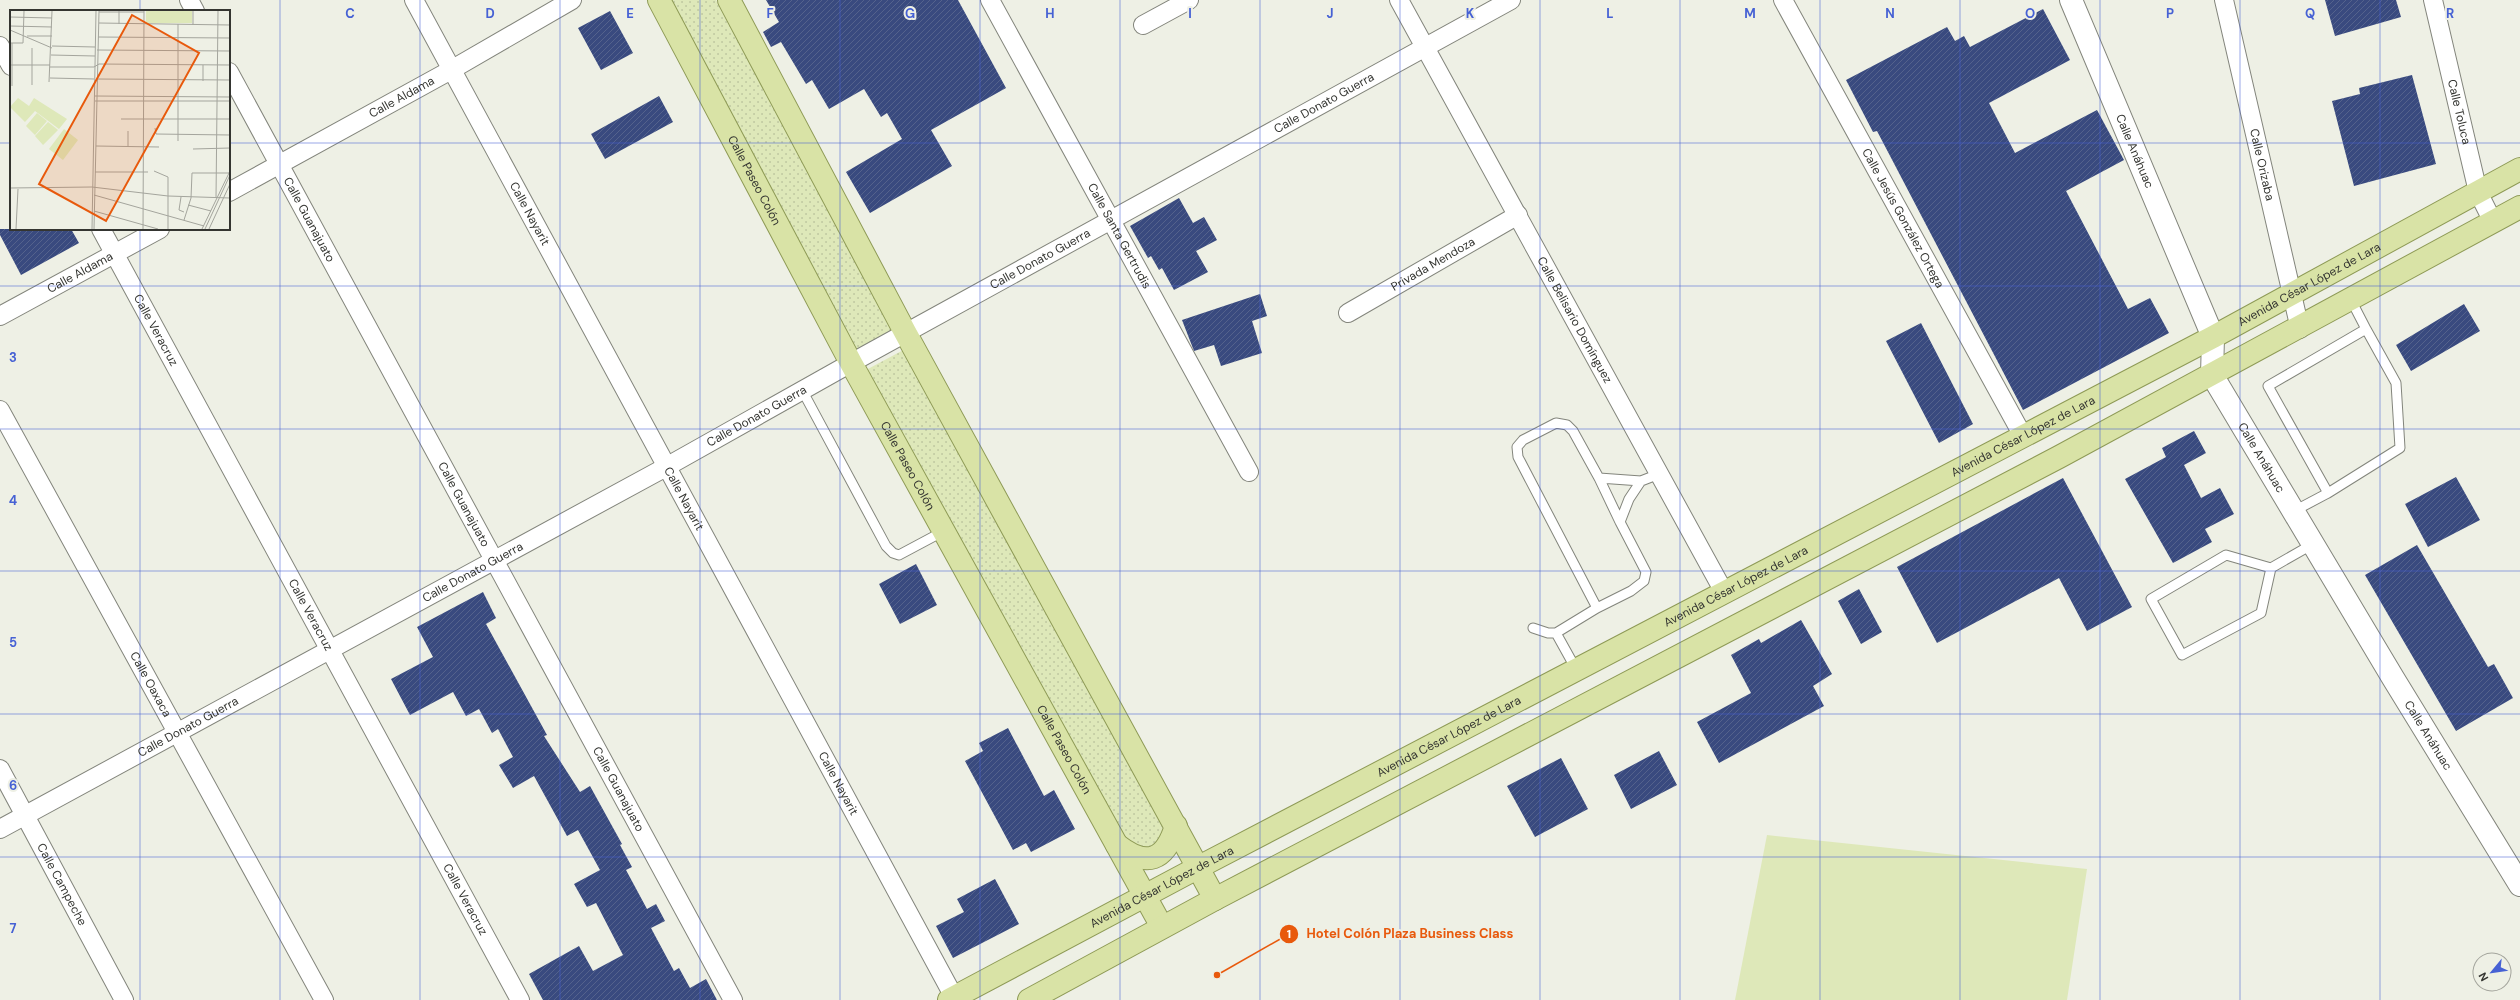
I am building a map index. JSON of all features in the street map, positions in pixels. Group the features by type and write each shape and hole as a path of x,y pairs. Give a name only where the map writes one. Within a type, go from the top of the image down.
{"main road":[{"name":"Calle Paseo Colón","path":"659,0 851,362 945,530 1162,927"},
{"path":"729,0 905,332 1199,867 1215,899"},
{"name":"Avenida César López de Lara","path":"952,999 1199,867 1576,669 2213,337 2520,169"},
{"path":"1029,1000 1215,899 2300,329 2350,300 2520,208"},
{"path":"1117,845 1137,858 1151,858 1169,846 1176,826"}],"street":[{"path":"189,0 194,10"},
{"name":"Calle Nayarit","path":"414,0 952,999"},
{"name":"Calle Aldama","path":"230,191 451,70 572,0"},
{"name":"Calle Santa Gertrudis","path":"990,0 1249,472"},
{"path":"1143,25 1189,0"},
{"name":"Calle Belisario Domínguez","path":"1399,0 1724,592"},
{"name":"Calle Donato Guerra","path":"0,829 330,648 666,467 905,332 1511,0"},
{"name":"Calle Jesús González Ortega","path":"1783,0 2023,436"},
{"name":"Calle Anáhuac","path":"2071,0 2213,337 2212,375 2520,885"},
{"name":"Calle Orizaba","path":"2224,0 2300,329"},
{"name":"Calle Toluca","path":"2432,0 2478,192 2493,222"},
{"path":"0,46 10,64"},
{"name":"Calle Guanajuato","path":"230,74 492,560 733,1000"},
{"name":"Privada Mendoza","path":"1348,313 1518,215"},
{"name":"Calle Veracruz","path":"102,230 520,1000"},
{"name":"Calle Aldama","path":"0,316 158,230"},
{"name":"Calle Oaxaca","path":"0,410 324,1000"},
{"name":"Calle Campeche","path":"0,769 124,1000"}],"lane":[{"path":"2294,511 2328,494 2400,448 2396,383 2350,300"},
{"path":"2328,494 2268,386 2366,329"},
{"path":"802,390 886,546 893,553 899,555 945,530"},
{"path":"1533,628 1548,633 1556,633 1598,608 1631,591 1644,581 1646,572 1573,431 1567,425 1556,423 1523,440 1517,447 1518,457 1598,608"},
{"path":"1620,522 1629,499 1641,482 1658,474"},
{"path":"1598,478 1641,482"},
{"path":"2271,568 2261,613 2182,655 2151,599 2226,555 2271,568 2313,544"},
{"path":"1556,633 1576,669"}],"green space":[{"path":"670,0 716,0 899,329 857,352"},
{"path":"909,347 1158,804 1164,839 1140,852 1113,826 866,370"},
{"path":"1767,835 2087,869 2067,1000 1735,1000"}],"building":[{"path":"766,0 958,0 1006,88 931,130 952,166 870,213 846,172 902,139 887,113 881,117 864,89 829,109 812,80 806,84 781,42 771,47 763,32 779,22"},
{"path":"2325,0 2396,0 2401,17 2335,36"},
{"path":"2043,9 2070,60 1989,103 2015,153 2097,110 2124,160 2066,191 2128,309 2150,298 2169,333 2023,410 1877,131 1873,132 1846,80 1947,27 1955,41 1964,36 1970,47"},
{"path":"610,11 633,53 601,70 578,28"},
{"path":"2412,75 2436,164 2354,186 2332,101 2360,94 2359,88"},
{"path":"659,96 673,122 605,159 591,134"},
{"path":"1179,198 1193,223 1204,217 1217,240 1196,251 1208,272 1174,290 1162,268 1159,270 1151,256 1148,258 1130,226"},
{"path":"0,229 72,230 79,243 21,275 0,235"},
{"path":"1260,294 1267,316 1252,321 1262,353 1221,366 1214,345 1194,351 1182,320"},
{"path":"2464,304 2480,331 2411,371 2396,345"},
{"path":"1921,323 1973,424 1939,443 1886,341"},
{"path":"2194,431 2206,453 2184,465 2201,498 2220,488 2234,514 2205,529 2212,542 2173,563 2125,479 2166,457 2162,448"},
{"path":"2456,477 2480,520 2428,547 2405,504"},
{"path":"2063,478 2132,607 2087,631 2059,578 1937,643 1897,567"},
{"path":"2417,545 2488,667 2494,664 2513,698 2456,731 2365,575"},
{"path":"916,564 937,605 900,624 879,584"},
{"path":"1859,589 1882,632 1861,644 1838,601"},
{"path":"483,592 496,618 486,624 547,735 544,736 580,792 590,786 622,844 620,845 632,867 626,870 647,909 656,904 665,921 651,928 674,971 679,968 690,988 706,979 717,1000 543,1000 529,974 579,946 593,971 623,955 596,903 587,907 574,884 600,870 578,830 567,836 534,776 513,788 499,765 513,757 498,729 492,733 479,709 466,716 453,692 410,715 391,679 433,657 417,627"},
{"path":"1801,620 1832,674 1813,686 1824,706 1719,763 1697,722 1751,693 1731,655 1759,639 1761,643"},
{"path":"1008,728 1044,796 1054,790 1075,829 1031,852 1026,843 1013,850 965,761 983,751 979,743"},
{"path":"1659,751 1677,785 1631,809 1614,775"},
{"path":"1561,758 1588,809 1535,837 1507,786"},
{"path":"995,879 1019,924 953,958 936,926 964,912 957,899"}],"place":[{"name":"Hotel Colón Plaza Business Class","path":"1217,975"}]}
